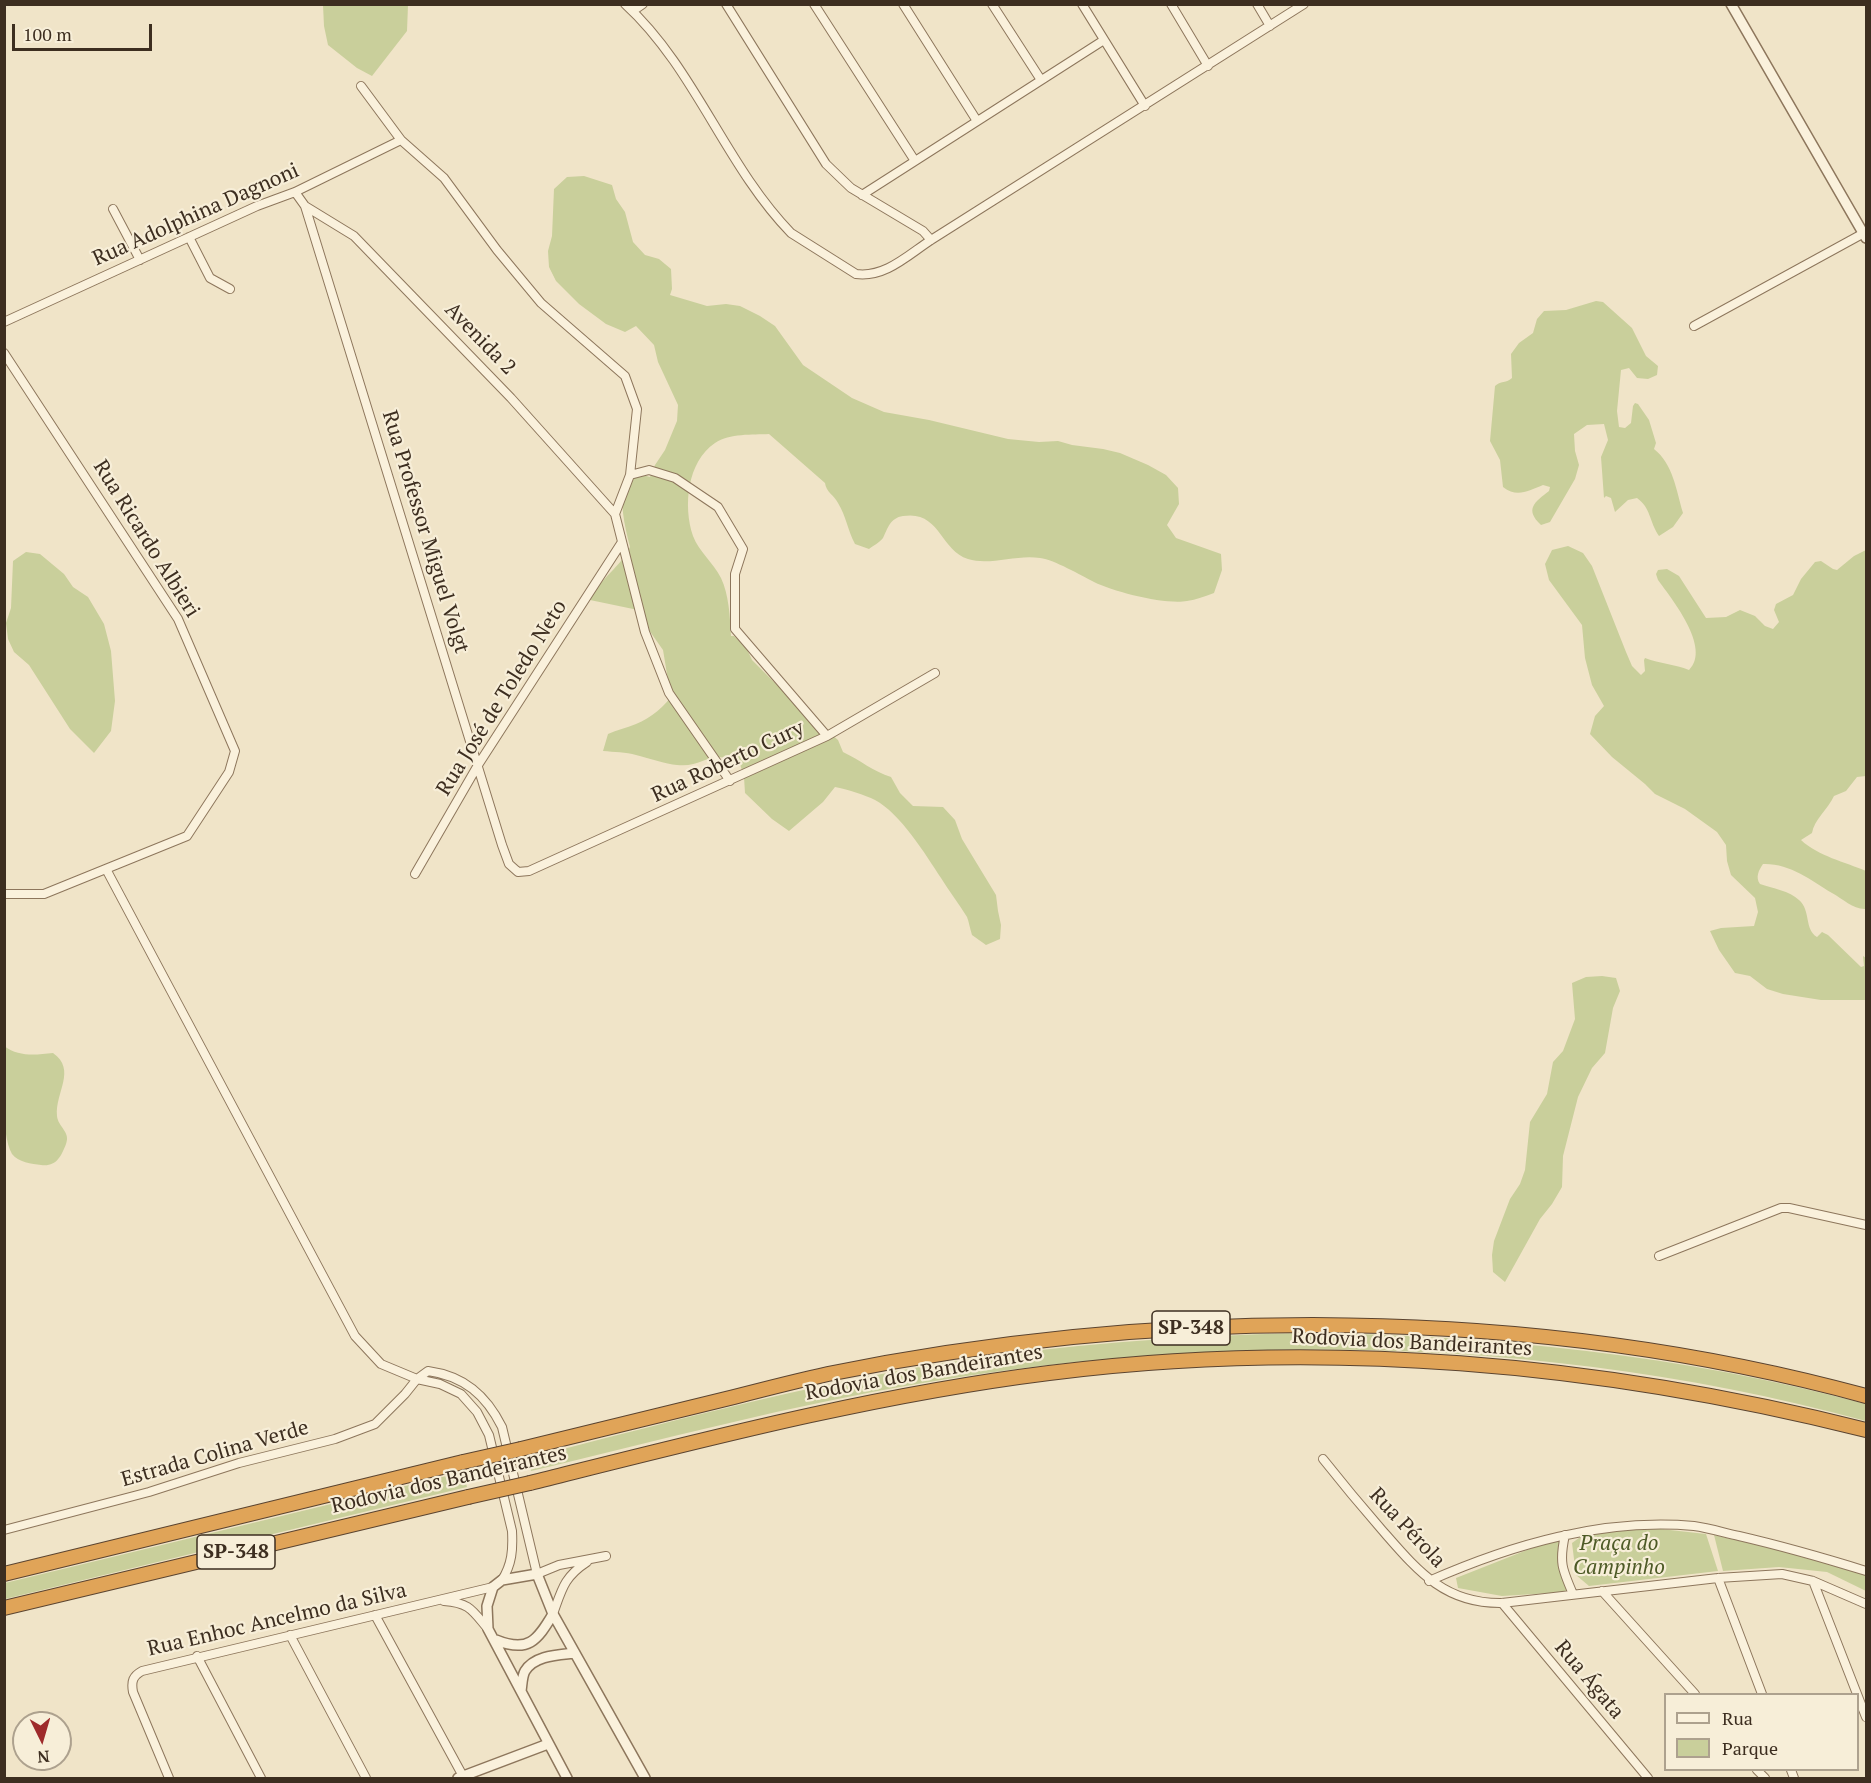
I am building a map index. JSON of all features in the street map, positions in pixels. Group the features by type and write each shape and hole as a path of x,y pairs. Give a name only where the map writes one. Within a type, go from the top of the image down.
{"highway":[{"name":"Rodovia dos Bandeirantes","path":"4,1574 838,1372 929,1356 1053,1339 1196,1327 1384,1326 1568,1340 1712,1361 1866,1396"},
{"name":"Rodovia dos Bandeirantes","path":"4,1608 826,1410 925,1391 1048,1373 1125,1365 1217,1359 1357,1358 1475,1364 1633,1382 1757,1404 1866,1430"}],"street":[{"path":"625,4 652,32 689,85 737,164 791,233 856,274 867,275 884,272 1304,4"},
{"path":"633,11 643,4"},
{"path":"726,4 819,155 841,180 923,231 931,240"},
{"path":"814,4 915,161"},
{"path":"903,4 977,121"},
{"path":"992,4 1041,80"},
{"path":"1082,4 1145,106"},
{"path":"1171,4 1208,66"},
{"path":"1257,4 1270,26"},
{"path":"1694,326 1865,236 1731,4"},
{"path":"862,195 1104,40"},
{"path":"361,86 401,140 444,178 497,250 541,303 625,376 637,410 630,475 615,514 645,632 669,693 730,781"},
{"name":"Rua Adolphina Dagnoni","path":"4,322 257,206 295,192 401,140"},
{"name":"Rua Professor Miguel Volgt","path":"295,192 305,206 502,845 509,864 518,872 529,871"},
{"name":"Avenida 2","path":"305,206 354,236 511,398 615,514"},
{"path":"113,209 140,260"},
{"path":"189,237 210,278 230,289"},
{"name":"Rua Ricardo Albieri","path":"4,353 178,619 235,751 229,772 187,836 44,894 4,894"},
{"path":"630,475 649,470 675,478 718,507 743,549 735,574 735,630 827,736"},
{"name":"Rua José de Toledo Neto","path":"415,874 478,765 622,542"},
{"name":"Rua Roberto Cury","path":"529,871 827,736 935,673"},
{"path":"106,869 355,1336 381,1364 417,1379 440,1384 461,1394 477,1412 489,1435 512,1531 513,1544 510,1567 502,1580 493,1587 487,1606 488,1629 496,1640 567,1779"},
{"path":"1659,1256 1780,1208 1866,1225"},
{"path":"417,1379 428,1371 456,1378 481,1397 498,1419 502,1427 537,1574 553,1614 645,1779"},
{"name":"Estrada Colina Verde","path":"4,1530 149,1492 239,1463 335,1439 375,1424 417,1379"},
{"name":"Rua Pérola","path":"1323,1459 1410,1563 1429,1581 1462,1598 1482,1603 1502,1603 1718,1578 1782,1574 1813,1581 1866,1604"},
{"path":"1429,1581 1470,1563 1516,1547 1608,1527 1697,1526 1794,1548 1866,1571"},
{"path":"1565,1535 1560,1557 1564,1575 1573,1594"},
{"path":"502,1580 537,1574 559,1565 606,1556"},
{"path":"496,1640 511,1647 529,1643 544,1629 553,1614 564,1584 572,1572 589,1560"},
{"path":"1718,1578 1761,1693"},
{"path":"1813,1581 1857,1693"},
{"name":"Rua Enhoc Ancelmo da Silva","path":"170,1779 133,1692 131,1682 135,1674 197,1656 493,1587"},
{"path":"1602,1591 1693,1693"},
{"name":"Rua Enhoc Ancelmo da Silva","path":"436,1600 460,1602 470,1608 488,1629"},
{"name":"Rua Ágata","path":"1502,1603 1648,1779"},
{"path":"375,1615 462,1778 548,1744"},
{"path":"290,1635 366,1779"},
{"path":"521,1692 524,1672 533,1662 575,1653"},
{"path":"197,1656 261,1779"},
{"path":"1859,1699 1866,1717"}],"green space":[{"path":"323,5 408,5 407,31 372,76 357,68 328,45"},
{"path":"584,176 612,185 616,199 625,212 633,242 645,255 659,259 671,269 670,295 707,306 726,304 740,306 760,316 775,326 803,365 852,398 884,412 1008,439 1058,441 1103,449 1120,453 1148,465 1166,475 1178,488 1179,504 1167,525 1176,538 1221,554 1222,570 1214,593 1194,600 1178,602 1140,597 1114,590 1046,559 1022,557 976,561 968,559 951,548 925,519 915,516 895,519 883,538 869,549 855,544 841,508 825,483 769,434 741,435 721,440 706,451 698,461 688,498 690,524 696,542 718,572 724,585 729,606 731,636 746,647 752,660 788,696 838,740 843,752 891,777 900,793 913,806 943,807 955,820 962,839 996,895 1001,925 1000,939 986,945 972,935 967,917 920,847 894,814 875,800 835,787 823,802 789,831 772,819 745,793 740,764 729,759 721,757 695,764 677,765 628,753 603,751 608,734 647,718 662,707 674,693 668,680 663,650 644,623 638,610 590,600 630,547 622,504 625,478 639,474 650,477 677,421 678,405 658,362 654,345 636,326 625,332 606,324 579,304 556,281 549,267 548,251 552,236 554,189 567,177"},
{"path":"1596,301 1603,302 1632,328 1646,356 1658,366 1657,375 1648,379 1637,378 1629,368 1621,370 1617,411 1619,427 1625,428 1631,423 1633,406 1635,403 1638,404 1649,420 1656,443 1654,449 1666,462 1673,478 1683,513 1673,527 1659,536 1645,506 1637,498 1628,500 1615,512 1611,498 1606,496 1604,498 1601,457 1608,440 1604,424 1587,425 1574,434 1579,465 1575,479 1550,522 1541,525 1532,510 1550,487 1543,485 1518,493 1503,487 1500,460 1490,441 1495,386 1512,378 1511,354 1519,343 1533,333 1537,319 1544,311 1566,310"},
{"path":"1568,546 1583,553 1592,566 1632,666 1641,675 1645,671 1645,658 1689,670 1695,661 1696,649 1693,637 1680,611 1658,580 1656,574 1658,570 1667,569 1679,576 1706,618 1726,617 1740,610 1755,616 1765,626 1773,629 1779,622 1774,610 1776,604 1793,595 1801,579 1815,562 1821,561 1837,570 1854,556 1866,550 1866,776 1857,777 1846,791 1834,796 1815,824 1812,833 1801,840 1824,854 1866,871 1866,909 1853,906 1808,878 1782,866 1763,864 1758,876 1760,884 1786,892 1803,904 1813,934 1817,937 1822,932 1828,935 1861,967 1864,966 1863,956 1866,958 1866,1000 1821,1000 1767,989 1750,976 1735,973 1719,950 1710,931 1754,926 1758,912 1755,898 1731,875 1726,845 1717,832 1685,809 1655,794 1612,757 1590,734 1595,716 1604,706 1592,685 1585,658 1582,625 1549,580 1545,564 1552,550"},
{"path":"26,552 40,554 64,574 73,587 88,597 104,624 111,651 115,701 111,731 94,753 70,729 29,665 14,652 8,639 6,623 11,608 13,561"},
{"path":"1586,977 1616,978 1620,991 1613,1008 1605,1053 1592,1068 1578,1097 1563,1156 1562,1187 1540,1219 1505,1282 1493,1272 1494,1241 1510,1199 1520,1184 1525,1170 1530,1122 1547,1094 1553,1062 1563,1051 1575,1019 1572,983"},
{"path":"4,1046 21,1054 53,1053 63,1067 64,1074 57,1116 67,1140 60,1157 54,1163 41,1165 25,1162 12,1154 4,1117"},
{"path":"1302,1333 1516,1343 1657,1361 1797,1387 1866,1404 1866,1421 1750,1393 1633,1373 1515,1359 1397,1351 1278,1350 1159,1355 1041,1366 923,1383 824,1402 531,1471 528,1458 787,1393 945,1363 1123,1342"},
{"path":"463,1472 467,1487 5,1599 5,1583"},
{"name":"Praça do Campinho","path":"1661,1529 1706,1534 1718,1571 1589,1586 1576,1575 1572,1543 1583,1535 1617,1530"},
{"path":"1565,1535 1561,1557 1573,1594 1502,1596 1458,1588 1456,1578"},
{"path":"1714,1535 1814,1558 1866,1575 1866,1591 1827,1572 1779,1567 1723,1571"}]}
